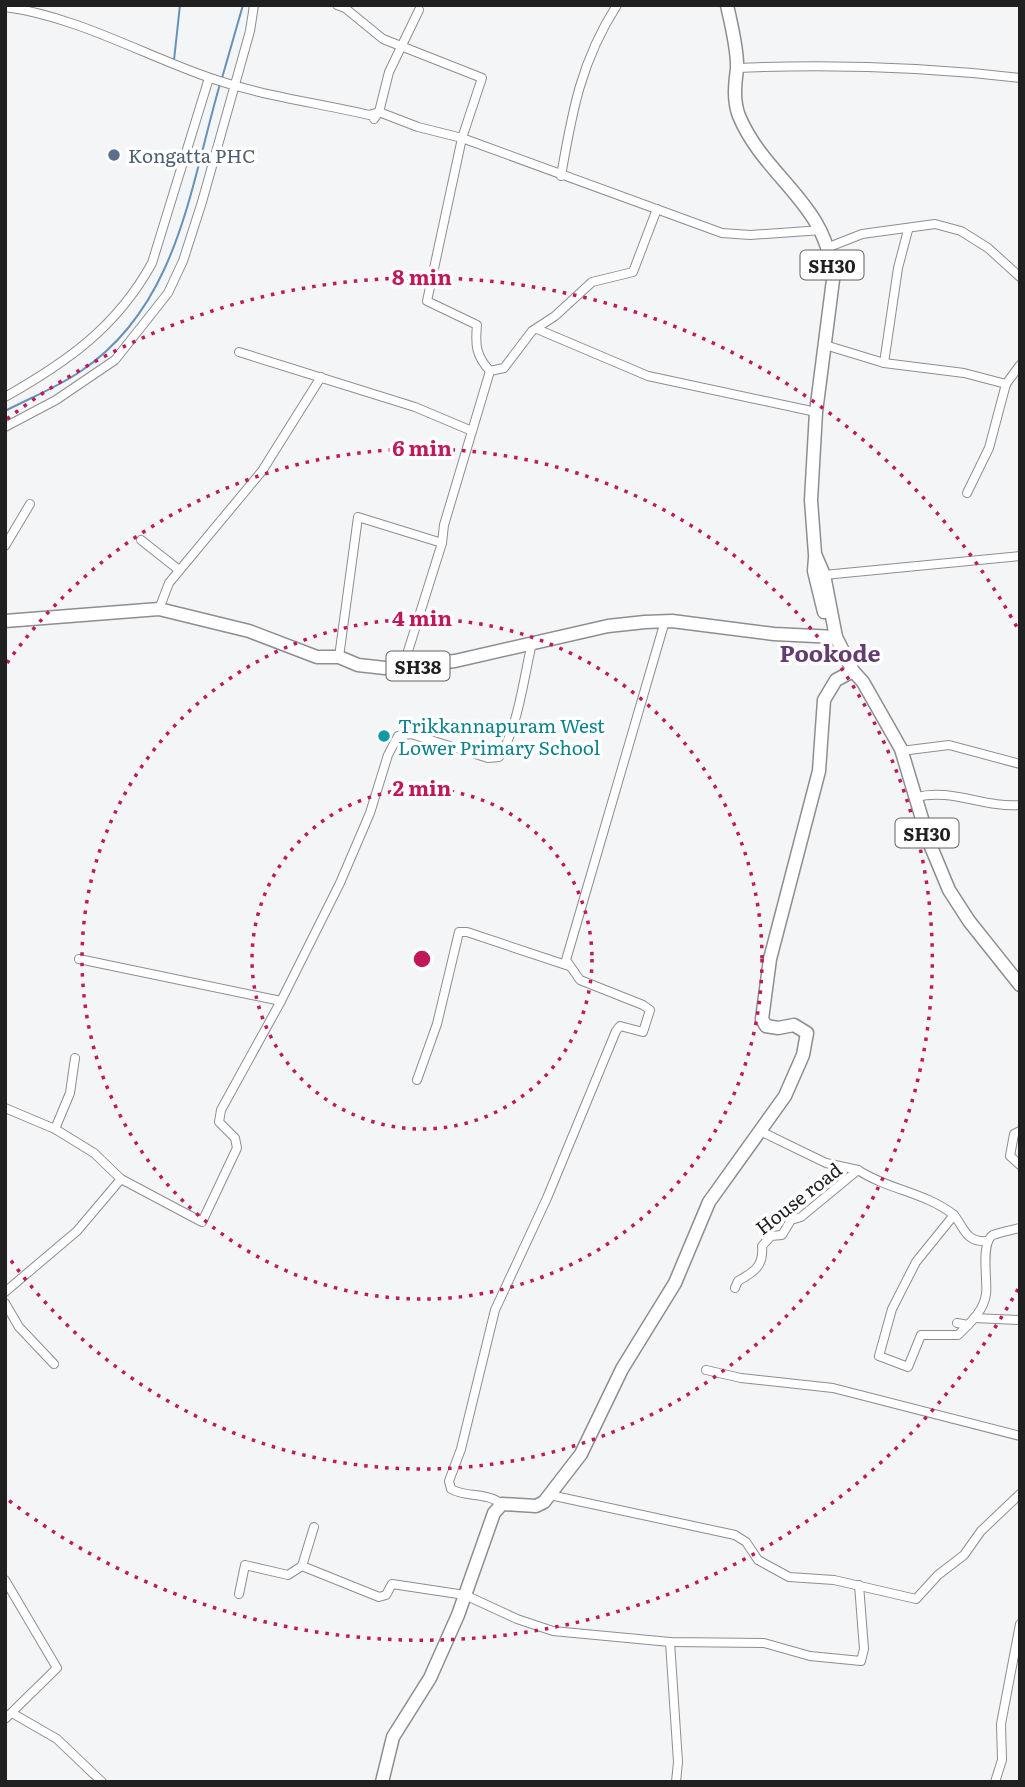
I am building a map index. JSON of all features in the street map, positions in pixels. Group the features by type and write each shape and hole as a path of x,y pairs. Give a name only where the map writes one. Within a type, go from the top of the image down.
{"main road":[{"name":"SH30","path":"727,5 737,68 733,82 739,115 755,144 808,207 829,247 833,280 816,412 811,500 815,554 824,575 836,637 901,751 933,851 949,890 969,921 1020,985"},
{"path":"815,554 814,571 819,593 828,627 836,637"},
{"name":"SH38","path":"5,621 159,609 239,628 317,657 339,657 358,666 403,667 455,661 608,626 665,621 709,624 775,634 836,637"},
{"path":"385,1781 393,1737 430,1678 465,1595 494,1513 502,1504 536,1506 550,1495 581,1454 622,1368 675,1283 709,1202 790,1086 807,1040 807,1033 794,1026 766,1026 762,1019 773,946 818,771 824,700 836,680 853,671 895,754 929,861 947,901 1020,996"}],"street":[{"path":"5,397 87,345 114,318 140,284 152,263 222,82 250,31 254,5"},
{"path":"337,5 345,8 383,39 482,78 462,138 427,300 477,325 475,346 479,359 489,372"},
{"path":"561,176 568,123 586,63 598,34 617,5"},
{"path":"5,8 113,38 222,82 377,116 462,138 699,226 737,235 822,230"},
{"path":"377,116 389,72 419,10"},
{"path":"737,68 806,65 911,69 1020,78"},
{"path":"5,427 56,400 115,360 168,293 191,237 222,82"},
{"path":"489,372 504,368 526,337 592,282 634,272 657,209"},
{"path":"829,247 862,234 908,230 935,224 961,232 988,248 1020,277"},
{"path":"884,363 898,268 908,230"},
{"path":"537,329 648,376 816,412"},
{"path":"825,345 884,363 964,373 1006,384"},
{"path":"239,352 415,407 472,431"},
{"path":"967,493 989,448 1006,384 1020,365"},
{"path":"403,667 442,543 489,372"},
{"path":"159,609 169,583 262,471 321,377"},
{"path":"5,546 30,504"},
{"path":"339,657 358,517 442,543"},
{"path":"141,540 179,570"},
{"path":"824,575 1020,556"},
{"path":"502,1504 483,1496 456,1492 451,1489 449,1481 464,1437 495,1310 547,1198 616,1031 620,1026 643,1032 649,1017 650,1010 580,980 569,966 566,956 665,621"},
{"path":"5,1108 55,1129 94,1153 121,1179 202,1222 237,1148 235,1138 219,1122 221,1110 281,1001 340,883 370,813 388,755 398,736 411,734 488,758 499,757 506,744 516,710 532,643"},
{"path":"901,751 949,745 1020,764"},
{"path":"917,797 939,794 966,800 1020,805"},
{"path":"417,1080 437,1024 459,932 569,966"},
{"path":"79,959 281,1001"},
{"path":"55,1129 69,1093 75,1058"},
{"path":"760,1131 826,1163 859,1170"},
{"path":"1020,1131 1014,1134 1010,1148 1010,1156 1020,1165"},
{"name":"House road","path":"735,1288 738,1281 757,1271 763,1257 762,1246 771,1236 782,1235 790,1220 802,1217 859,1170 871,1178 937,1203 954,1215"},
{"path":"5,1292 76,1231 121,1179"},
{"path":"988,1241 975,1241 966,1235 954,1215 916,1262 892,1309 879,1356 908,1367 921,1335 958,1335 971,1321 986,1295 984,1272 988,1241 992,1236 1020,1228"},
{"path":"5,1303 19,1327 54,1364"},
{"path":"957,1323 1020,1320"},
{"path":"706,1370 741,1378 833,1388 1020,1436"},
{"path":"550,1495 736,1535 746,1542 758,1560 789,1577 859,1585 916,1599 938,1575 964,1555 981,1531 1020,1494"},
{"path":"239,1594 245,1565 288,1575 302,1566 314,1527"},
{"path":"302,1566 379,1597 386,1595 391,1584 465,1595 517,1619 552,1631 670,1642 764,1643 810,1656 861,1661 864,1649 859,1585"},
{"path":"5,1580 57,1668 8,1716 57,1739 102,1782"},
{"path":"995,1782 1002,1760 1001,1724 1020,1624"},
{"path":"670,1642 678,1762 676,1782"}],"waterway":[{"path":"174,60 180,5"},
{"path":"222,78 243,5"},
{"path":"5,411 81,371 114,344 139,313 160,279 176,242 220,84"}],"place":[{"name":"Kongatta PHC","path":"114,155"},
{"name":"Trikkannapuram West Lower Primary School","path":"384,736"}],"district":[{"name":"Pookode","path":"830,652"}]}
